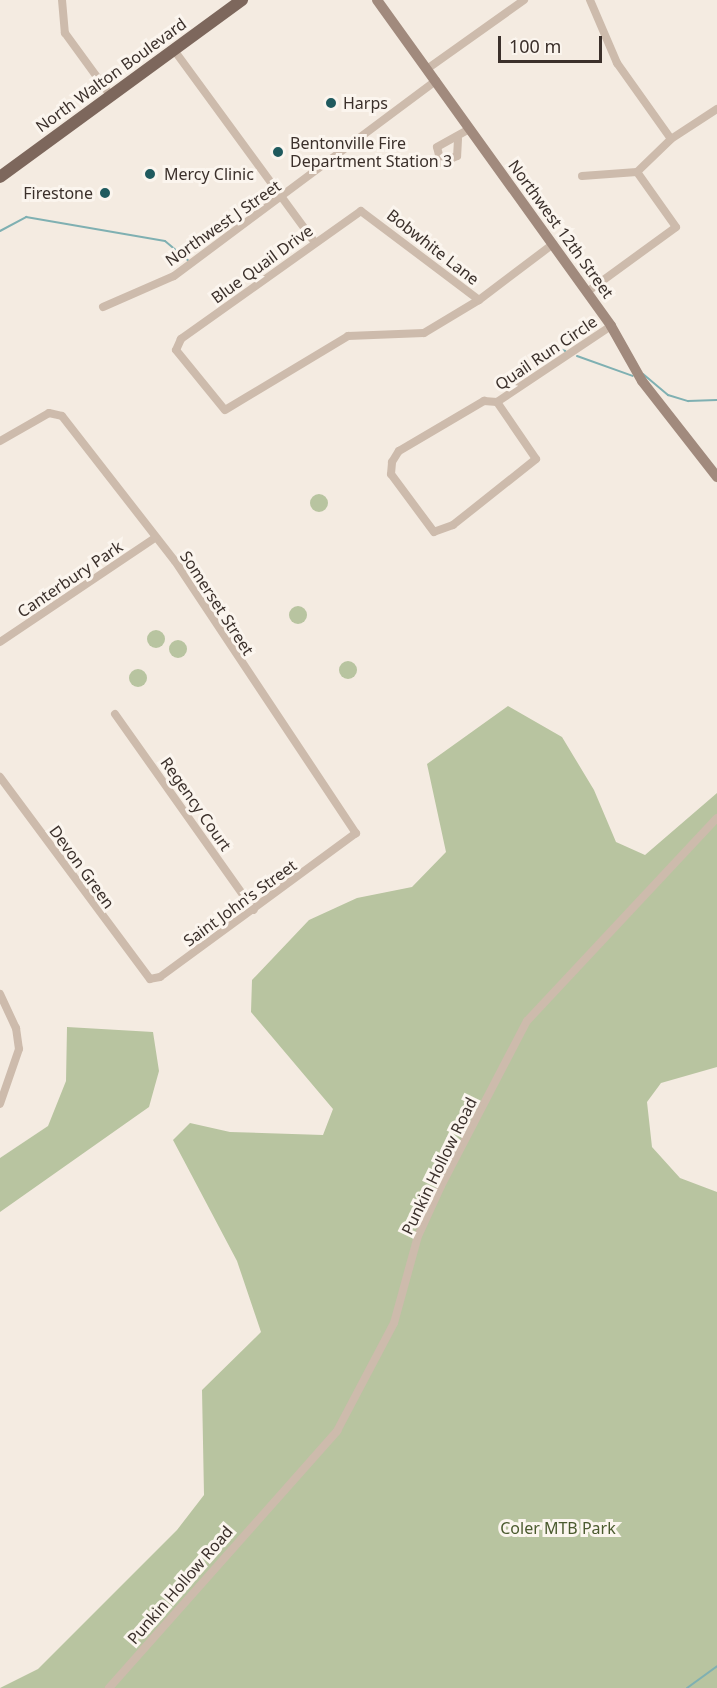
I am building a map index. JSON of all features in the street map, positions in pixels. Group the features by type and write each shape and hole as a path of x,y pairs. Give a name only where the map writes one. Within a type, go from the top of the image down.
{"main road":[{"name":"North Walton Boulevard","path":"1,174 242,0"}],"street":[{"path":"62,0 65,33 111,96"},
{"name":"Northwest 12th Street","path":"377,0 611,326 642,381 717,477"},
{"path":"428,69 524,0"},
{"path":"590,0 601,16 609,50 671,140"},
{"path":"174,50 315,243"},
{"name":"Northwest J Street","path":"103,307 174,276 283,198 436,81"},
{"path":"582,176 637,172 671,140 717,109"},
{"path":"458,139 470,129"},
{"path":"587,292 676,227 637,172"},
{"name":"Blue Quail Drive","path":"370,215 354,214 181,339 176,350 220,410 348,336 424,333 479,300"},
{"name":"Bobwhite Lane","path":"370,215 479,300"},
{"path":"479,300 553,244"},
{"name":"Quail Run Circle","path":"497,402 536,459 453,525 434,532 391,474 392,462 399,451 484,401 497,402 611,326"},
{"name":"Somerset Street","path":"0,441 57,413 155,538 352,821 352,839"},
{"name":"Canterbury Park","path":"0,642 155,538"},
{"name":"Regency Court","path":"115,714 254,910"},
{"name":"Devon Green","path":"0,777 141,974"},
{"name":"Punkin Hollow Road","path":"109,1688 337,1431 394,1323 418,1236 441,1186 527,1021 717,818"},
{"name":"Saint John's Street","path":"141,974 160,977 352,839"},
{"path":"0,994 12,1016 19,1049 0,1104"}],"green space":[{"path":"315,494 323,494 328,499 326,510 315,512 310,507 310,499"},
{"path":"298,606 304,609 307,615 304,621 298,624 292,621 289,615 292,609"},
{"path":"156,630 162,633 165,639 162,645 156,648 150,645 147,639 150,633"},
{"path":"174,640 182,640 187,645 185,656 174,658 169,653 169,645"},
{"path":"344,661 352,661 357,666 355,677 344,679 339,674 339,666"},
{"path":"134,669 142,669 147,674 145,685 134,687 129,682 129,674"},
{"name":"Coler MTB Park","path":"508,706 562,737 594,790 616,842 645,855 717,793 717,1067 661,1083 647,1102 652,1147 680,1178 717,1192 717,1688 0,1688 38,1669 177,1530 204,1495 202,1390 261,1332 237,1261 173,1140 190,1123 230,1132 323,1135 333,1109 251,1012 252,980 309,920 357,898 412,887 446,852 427,764"},
{"path":"67,1027 153,1032 159,1071 149,1107 0,1212 0,1158 48,1126 66,1081"}],"waterway":[{"path":"0,231 26,217 165,241 188,260"},
{"path":"553,347 565,351"},
{"path":"577,356 633,376"},
{"path":"643,374 668,395 688,401 717,400"},
{"path":"687,1688 717,1666"}],"place":[{"name":"Harps","path":"331,103"},
{"name":"Bentonville Fire Department Station 3","path":"278,152"},
{"name":"Mercy Clinic","path":"150,174"},
{"name":"Firestone","path":"105,193"}]}
